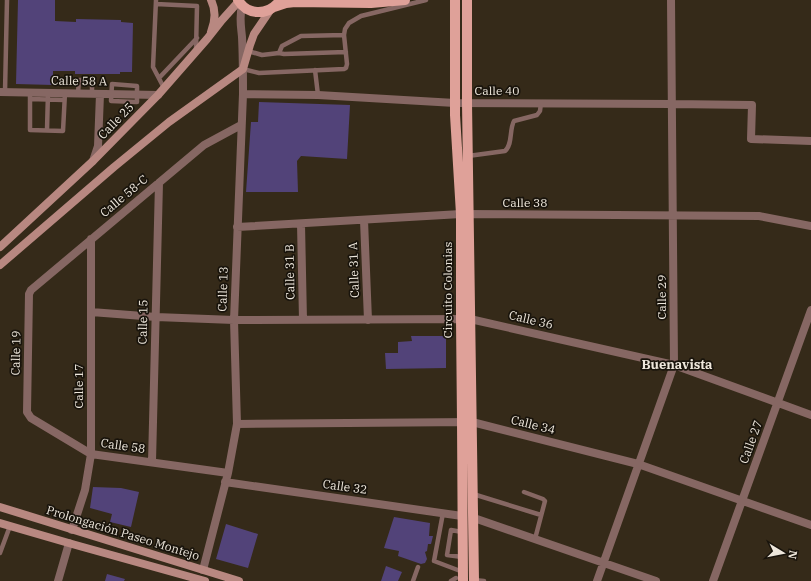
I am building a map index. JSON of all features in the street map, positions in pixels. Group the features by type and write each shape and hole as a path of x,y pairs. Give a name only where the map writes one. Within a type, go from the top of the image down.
{"main road":[{"path":"207,39 212,30 214,20 214,10 211,0"},
{"path":"240,2 248,10 264,12 275,6 295,2 371,3 405,0"},
{"name":"Circuito Colonias","path":"455,0 455,103 465,214"},
{"name":"Circuito Colonias","path":"461,577 463,558 462,516 467,422 465,214 468,156 467,0"},
{"name":"Calle 25","path":"0,246 93,161 158,95 222,20 240,2"},
{"path":"0,265 169,122 243,69 254,34 275,6"},
{"name":"Circuito Colonias","path":"467,422 473,494 477,581"},
{"name":"Prolongación Paseo Montejo","path":"0,507 240,581"},
{"name":"Prolongación Paseo Montejo","path":"0,523 201,581"}],"street":[{"name":"Calle 29","path":"597,581 674,365 672,0"},
{"name":"Calle 13","path":"203,570 228,473 236,424 234,320 243,94 240,2"},
{"name":"Calle 58 A","path":"2,92 30,96 64,96 78,93 158,95"},
{"path":"93,161 98,146 96,94"},
{"name":"Calle 40","path":"243,94 318,95 455,103 752,105 752,139 811,141"},
{"name":"Calle 58-C","path":"29,294 31,290 204,145 241,125"},
{"name":"Calle 15","path":"152,462 159,183"},
{"name":"Calle 38","path":"238,227 465,214 759,216 811,226"},
{"name":"Calle 31 A","path":"364,220 368,320"},
{"name":"Calle 31 B","path":"301,224 303,320"},
{"name":"Calle 17","path":"72,530 85,490 91,454 92,239"},
{"name":"Calle 19","path":"28,412 29,294"},
{"name":"Calle 27","path":"713,581 811,310"},
{"name":"Calle 36","path":"91,312 156,318 234,320 466,319 674,365 811,415"},
{"name":"Calle 58","path":"28,412 31,418 91,454 228,473"},
{"name":"Calle 34","path":"236,424 467,422 638,464 811,525"},
{"name":"Calle 32","path":"225,482 462,516"},
{"path":"474,518 656,581"},
{"path":"58,581 69,543"}],"lane":[{"path":"2,92 7,0"},
{"path":"243,69 259,73 344,69 346,68 347,64 344,35 345,29 349,23 361,16 426,0"},
{"path":"164,88 154,67 156,2 198,6 196,52"},
{"path":"279,52 282,46 301,36 344,35"},
{"path":"159,78 197,38"},
{"path":"248,52 262,55 279,52 284,54 346,52"},
{"path":"315,70 318,95"},
{"path":"78,93 79,80 92,80 96,94"},
{"path":"30,96 30,130 63,131 64,96"},
{"path":"47,130 48,96"},
{"path":"468,156 505,151 508,147 514,121 537,115 540,111 541,104"},
{"path":"524,492 545,500 535,539"},
{"path":"473,494 541,515"},
{"path":"443,513 434,561 461,577"},
{"path":"0,553 10,526"},
{"path":"462,532 452,530 447,555 463,558"},
{"path":"413,581 418,567"},
{"path":"452,581 461,577"}],"building":[{"path":"18,0 55,0 55,21 76,22 76,19 121,20 121,22 133,23 132,72 120,72 120,74 75,74 75,71 53,71 53,85 16,84"},
{"path":"259,102 350,105 347,159 301,156 297,161 298,192 246,192 251,122 258,122"},
{"path":"411,336 446,336 446,368 386,369 385,353 398,353 398,342 412,341"},
{"path":"93,487 121,488 139,492 131,527 110,522 112,514 90,508"},
{"path":"394,517 430,523 429,536 433,536 431,544 428,544 427,551 425,552 427,559 425,563 421,564 398,556 399,551 384,548"},
{"path":"226,524 258,534 248,568 216,559"},
{"path":"386,566 402,572 398,581 381,581"},
{"path":"107,574 125,579 124,581 105,581"}],"district":[{"name":"Buenavista","path":"677,364"}]}
